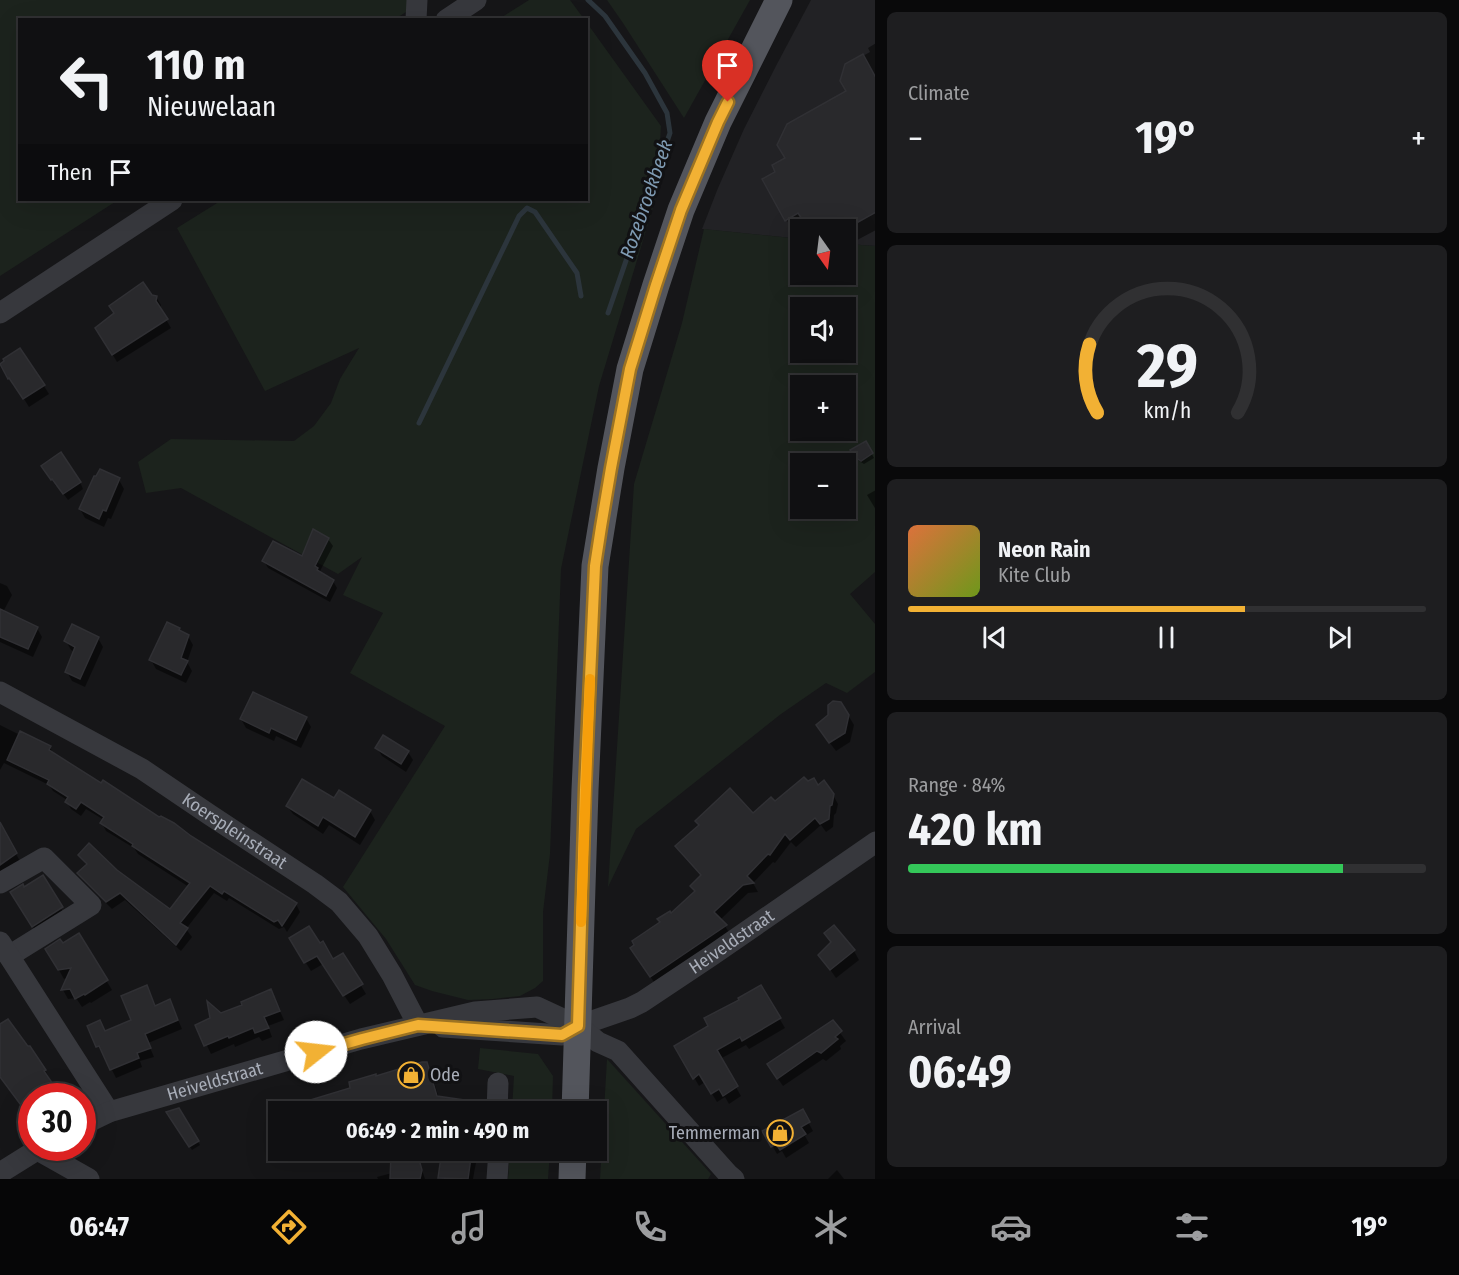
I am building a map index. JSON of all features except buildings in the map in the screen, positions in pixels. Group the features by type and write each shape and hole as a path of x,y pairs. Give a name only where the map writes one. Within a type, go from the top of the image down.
{"main road":[{"path":"575,1101 585,780 595,566 611,468 630,369 681,210 718,122 779,0"},
{"path":"572,1179 573,1161"}],"street":[{"path":"416,18 417,0"},
{"path":"449,18 476,0"},
{"path":"0,313 170,201"},
{"name":"Koerspleinstraat","path":"0,692 142,769 339,902 368,936 412,1010 418,1025"},
{"name":"Heiveldstraat","path":"96,1118 109,1112 362,1039 475,1012 537,1007 578,1026 630,1008 711,956 875,843"},
{"path":"0,884 44,858 91,905 4,949 10,977 109,1112"},
{"path":"578,1026 598,1042 618,1051 735,1179"},
{"path":"497,1101 498,1083"},
{"path":"0,1173 18,1161"},
{"path":"59,1161 89,1179"},
{"path":"497,1179 498,1161"}],"shaded area":[{"path":"0,0 425,0 397,18 18,18 18,201 116,201 0,276"},
{"path":"529,0 570,0 583,18 501,18"},
{"path":"607,0 750,0 684,118"},
{"path":"811,0 875,0 875,246 856,245 856,219 790,219 790,238 702,229 744,129"},
{"path":"588,24 661,126 657,194 599,386 561,569 550,854 543,912 543,981 520,996 468,1000 415,985 386,939 343,887 445,726 350,673 383,613 343,595 362,557 338,574 181,488 146,493 138,462 171,439 294,441 314,426 331,403 340,379 359,348 265,391 177,228 220,201 588,201"},
{"path":"704,229 790,238 790,285 856,285 856,245 875,246 875,572 850,594 875,624 875,672 847,693 826,683 781,714 636,829 608,887 634,484 682,323"},
{"path":"480,1048 538,1054 553,1076 552,1101 513,1101 514,1076 478,1069"},
{"path":"607,1059 711,1174 708,1179 600,1179 601,1161 607,1161 607,1101 605,1101"},
{"path":"509,1161 549,1161 548,1179 508,1179"}],"waterway":[{"name":"Rozebroekbeek","path":"588,0 605,16 645,73 667,113 670,133 608,313"},
{"name":"Rozebroekbeek","path":"419,423 519,216 527,208 535,212 577,273 581,296"}],"slow traffic":[{"path":"581,922 590,679"}],"place":[{"name":"Ode","path":"411,1075"},
{"name":"Temmerman","path":"780,1133"}],"route":[{"path":"316,1052 418,1025 562,1035 578,1026 595,566 601,527 630,369 681,210 728,102"}]}
